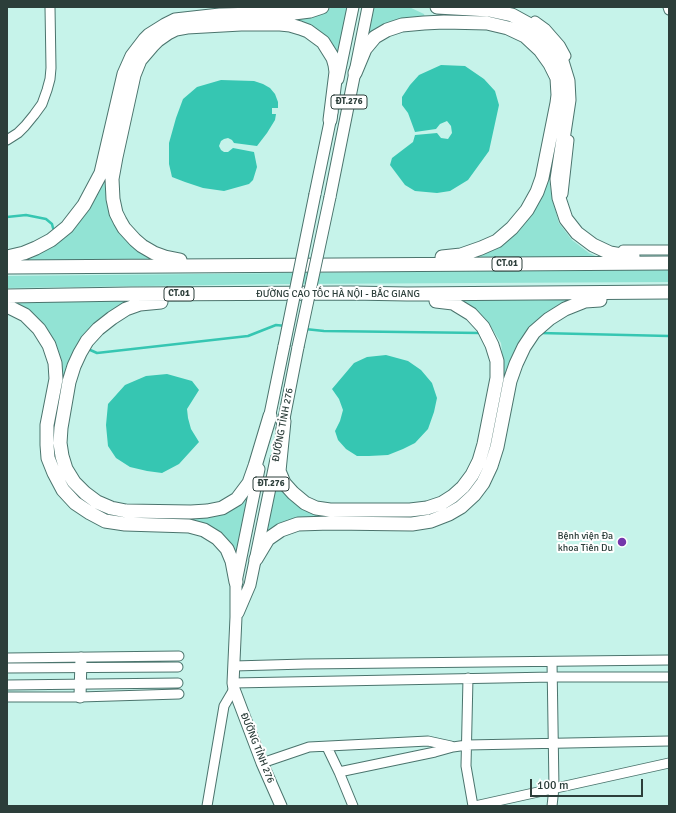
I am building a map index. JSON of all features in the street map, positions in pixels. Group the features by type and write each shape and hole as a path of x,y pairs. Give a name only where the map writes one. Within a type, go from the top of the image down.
{"highway":[{"path":"7,257 30,251 51,240 67,227 84,205 101,173 124,74 132,56 149,35 175,20 220,15 299,12 322,7"},
{"path":"437,7 489,10 512,15 532,26 549,41 561,58 568,81 569,100 557,179 559,198 566,219 577,233 593,246 610,253 627,256 643,256 669,261"},
{"path":"345,266 461,255 497,241 512,228 527,210 537,192 544,172 558,95 557,78 550,64 540,50 525,36 508,28 487,23 424,23 402,25 387,30 375,37 365,50 355,73"},
{"path":"264,265 177,260 164,257 142,246 124,228 113,204 112,179 130,90 140,60 158,40 176,29 240,24 290,25 308,32 318,38 323,42 334,58 336,72 330,120"},
{"name":"CT.01","path":"7,267 264,265 345,266 669,261"},
{"name":"ĐƯỜNG CAO TỐC HÀ NỘI - BẮC GIANG","path":"7,296 132,294 669,292"},
{"path":"284,421 280,471 284,483 293,493 316,508 330,510 410,510 427,508 442,503 453,496 463,487 472,475 479,461 484,444 497,378 497,361 492,344 484,327 471,314 453,303 408,301 351,293"},
{"path":"243,294 140,304 126,309 98,329 87,341 80,353 69,382 60,428 62,456 66,469 77,486 97,502 111,508 126,511 207,511 222,508 237,499 249,483 270,416"},
{"path":"256,559 268,539 281,530 298,524 412,524 431,521 449,514 461,507 474,495 483,483 491,466 497,447 510,381 524,347 534,332 549,319 565,309 585,301 669,299"},
{"path":"7,306 25,315 39,329 49,345 55,363 56,379 47,425 47,445 48,458 63,490 75,503 105,521 125,524 189,526 204,530 217,538 227,549 232,561 236,582"}],"main road":[{"name":"ĐT.276","path":"330,120 353,7"},
{"name":"ĐT.276","path":"355,73 368,7"},
{"name":"ĐƯỜNG TỈNH 276","path":"236,617 250,585 256,559 355,73"},
{"name":"ĐƯỜNG TỈNH 276","path":"281,806 262,763 234,686 236,582 330,120"},
{"path":"80,697 81,663"}],"street":[{"path":"7,140 21,129 34,115 42,104 47,90 51,68 50,7"},
{"path":"494,7 518,12 534,20 546,29 560,45 569,61 574,93 563,192 568,213 575,223 593,241 615,249 630,251 669,250"},
{"path":"7,668 179,656"},
{"path":"7,658 178,667"},
{"path":"234,666 669,660"},
{"path":"552,662 554,788 552,806"},
{"path":"207,806 224,706 234,686 468,678 669,677"},
{"path":"468,678 466,766 474,806 669,763"},
{"path":"7,685 178,683"},
{"path":"7,697 80,697 179,694"},
{"path":"262,763 309,747 428,741 453,746"},
{"path":"339,772 435,752 453,746 669,741"},
{"path":"327,747 353,806"}],"shaded area":[{"path":"333,7 351,7 340,62 335,52 276,18 317,14"},
{"path":"372,7 409,7 424,14 425,17 401,19 384,24 366,35"},
{"path":"441,65 465,66 484,79 495,91 499,105 489,151 468,180 450,191 437,193 415,191 405,185 390,165 392,158 413,142 415,135 437,133 441,138 448,139 452,133 451,126 447,121 440,124 436,129 415,132 408,113 402,105 402,97 419,75"},
{"path":"221,80 254,81 263,84 270,88 275,94 278,102 278,108 272,108 272,114 276,114 275,120 257,146 234,143 228,138 221,141 219,146 224,152 228,152 233,148 254,152 257,167 253,180 249,184 224,191 203,188 172,177 169,164 169,143 183,99 197,87"},
{"path":"106,174 109,205 162,260 7,261 52,245"},
{"path":"549,178 552,198 559,223 572,240 589,253 602,259 470,260 517,231 533,212 543,195"},
{"path":"669,269 669,282 286,284 7,288 7,276"},
{"path":"585,296 562,304 544,314 530,328 519,344 510,362 504,382 501,343 488,322 474,309 453,298"},
{"path":"139,297 94,323 84,336 68,366 62,382 60,362 8,299"},
{"path":"386,355 408,361 421,370 432,383 437,398 434,412 428,429 415,443 388,455 357,456 346,449 338,440 335,431 343,410 339,399 332,389 354,363 367,357"},
{"path":"167,374 192,381 199,390 187,409 191,429 199,442 179,464 162,473 130,467 116,458 108,446 106,425 108,404 125,385 146,376"},
{"path":"275,474 316,512 331,517 298,519 265,534"},
{"path":"249,494 237,554 232,546 186,520 241,504"}],"waterway":[{"path":"7,217 26,215 46,219 52,224 53,228"},
{"path":"88,349 97,353 248,336 276,325 286,326"},
{"path":"305,329 324,331 481,333"},
{"path":"540,333 669,336"}],"place":[{"name":"Bệnh viện Đa khoa Tiên Du","path":"622,542"}]}
